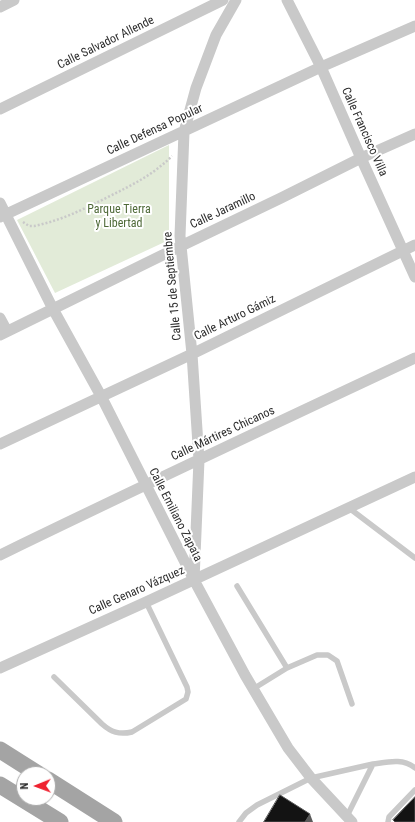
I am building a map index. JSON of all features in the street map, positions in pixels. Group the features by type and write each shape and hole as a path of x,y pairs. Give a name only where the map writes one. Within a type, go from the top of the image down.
{"main road":[{"path":"0,750 25,766"},
{"path":"0,785 60,822"},
{"path":"56,785 114,822"}],"street":[{"path":"0,7 14,0"},
{"name":"Calle Salvador Allende","path":"0,109 223,0"},
{"name":"Calle 15 de Septiembre","path":"194,580 199,460 192,354 180,236 184,132 196,88 216,35 236,0"},
{"name":"Calle Francisco Villa","path":"287,0 321,67 415,277"},
{"name":"Calle Defensa Popular","path":"3,215 321,67 415,26"},
{"name":"Calle Jaramillo","path":"4,333 361,158 415,134"},
{"name":"Calle Emiliano Zapata","path":"0,203 3,215 101,396 194,580 253,689 288,748 311,778 349,819"},
{"name":"Calle Arturo Gámiz","path":"0,444 192,354 415,245"},
{"path":"0,318 4,333"},
{"name":"Calle Mártires Chicanos","path":"0,555 415,358"},
{"name":"Calle Genaro Vázquez","path":"0,668 415,477"}],"lane":[{"path":"349,508 415,558"},
{"path":"236,586 287,668"},
{"path":"54,678 102,724 109,730 116,733 125,734 132,732 186,699 188,692 187,687 146,602"},
{"path":"253,689 287,668 317,655 328,655 337,661 352,704"},
{"path":"239,822 246,813 257,804 311,778 373,764 395,761 410,764 415,768"},
{"path":"349,819 373,764"},
{"path":"388,822 389,817 415,790"}],"path":[{"path":"18,218 29,226 34,226 77,213 142,180 162,166 172,156"}],"green space":[{"name":"Parque Tierra y Libertad","path":"169,145 169,240 55,293 17,220"}],"building":[{"path":"280,795 310,814 305,822 264,822"},
{"path":"415,797 415,822 395,822 393,820"}]}
